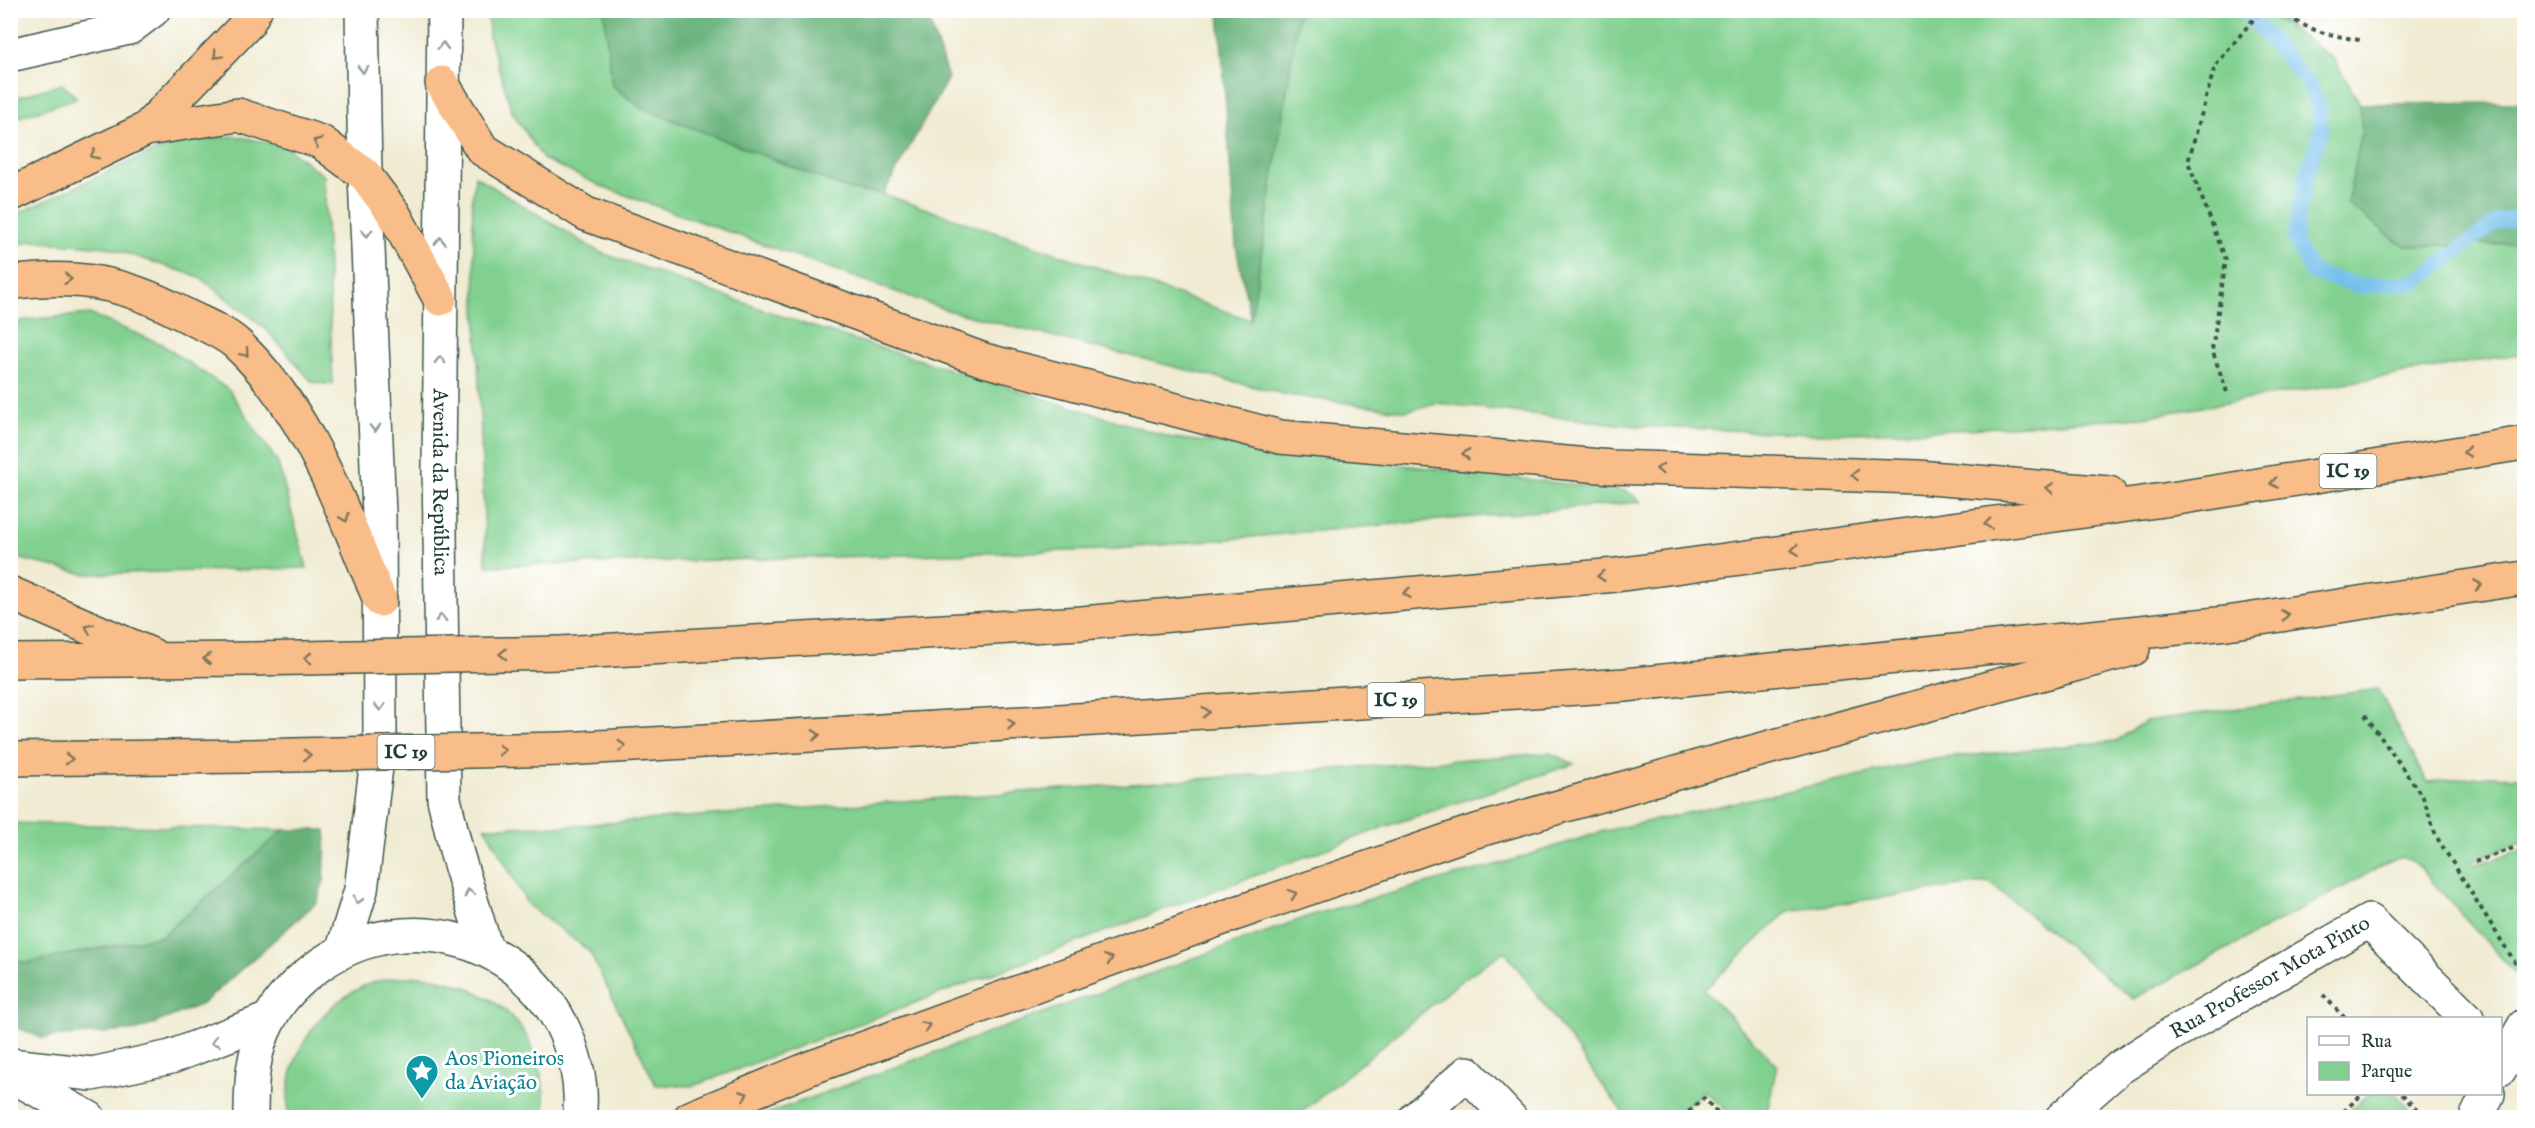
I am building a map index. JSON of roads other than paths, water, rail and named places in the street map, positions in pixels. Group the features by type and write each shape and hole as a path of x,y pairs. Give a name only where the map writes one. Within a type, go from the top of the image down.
{"highway":[{"path":"146,129 248,23 255,10"},
{"path":"442,83 482,149 586,214 984,360 1280,437 1611,467 1918,477 2171,499"},
{"path":"10,195 146,129 238,115 321,142 364,175 394,214 440,299"},
{"path":"10,283 48,278 106,283 147,294 236,343 288,404 317,452 380,600"},
{"name":"IC 19","path":"10,661 561,653 1082,623 1604,576 2171,499 2524,443"},
{"name":"IC 19","path":"10,759 563,749 1094,719 1625,685 2227,623 2524,578"},
{"path":"10,593 162,659"},
{"path":"690,1118 821,1064 1220,919 1469,833 1697,766 2227,623"}],"street":[{"path":"10,55 129,28 153,10"},
{"path":"343,949 361,890 380,735 379,514 364,175 362,10"},
{"name":"Avenida da República","path":"444,10 439,466 444,799 457,854 486,949"},
{"name":"Rua Professor Mota Pinto","path":"2062,1118 2119,1068 2172,1034 2369,921 2466,1017"},
{"path":"251,1118 251,1071 269,1019 300,978 343,949 390,934 400,934 439,935 486,949 527,976 558,1013 576,1058 581,1106 579,1118"},
{"path":"10,1065 92,1074 171,1057 269,1019"},
{"path":"2502,1059 2524,1026"},
{"path":"1416,1118 1467,1073 1510,1118"},
{"path":"10,1075 89,1118"},
{"path":"2476,1118 2488,1095"}],"waterway":[{"path":"2245,10 2308,83 2318,103 2321,131 2305,182 2294,239 2312,273 2360,286 2416,282 2496,222 2524,218"}],"place":[{"name":"Aos Pioneiros da Aviação","path":"422,1100"}]}
